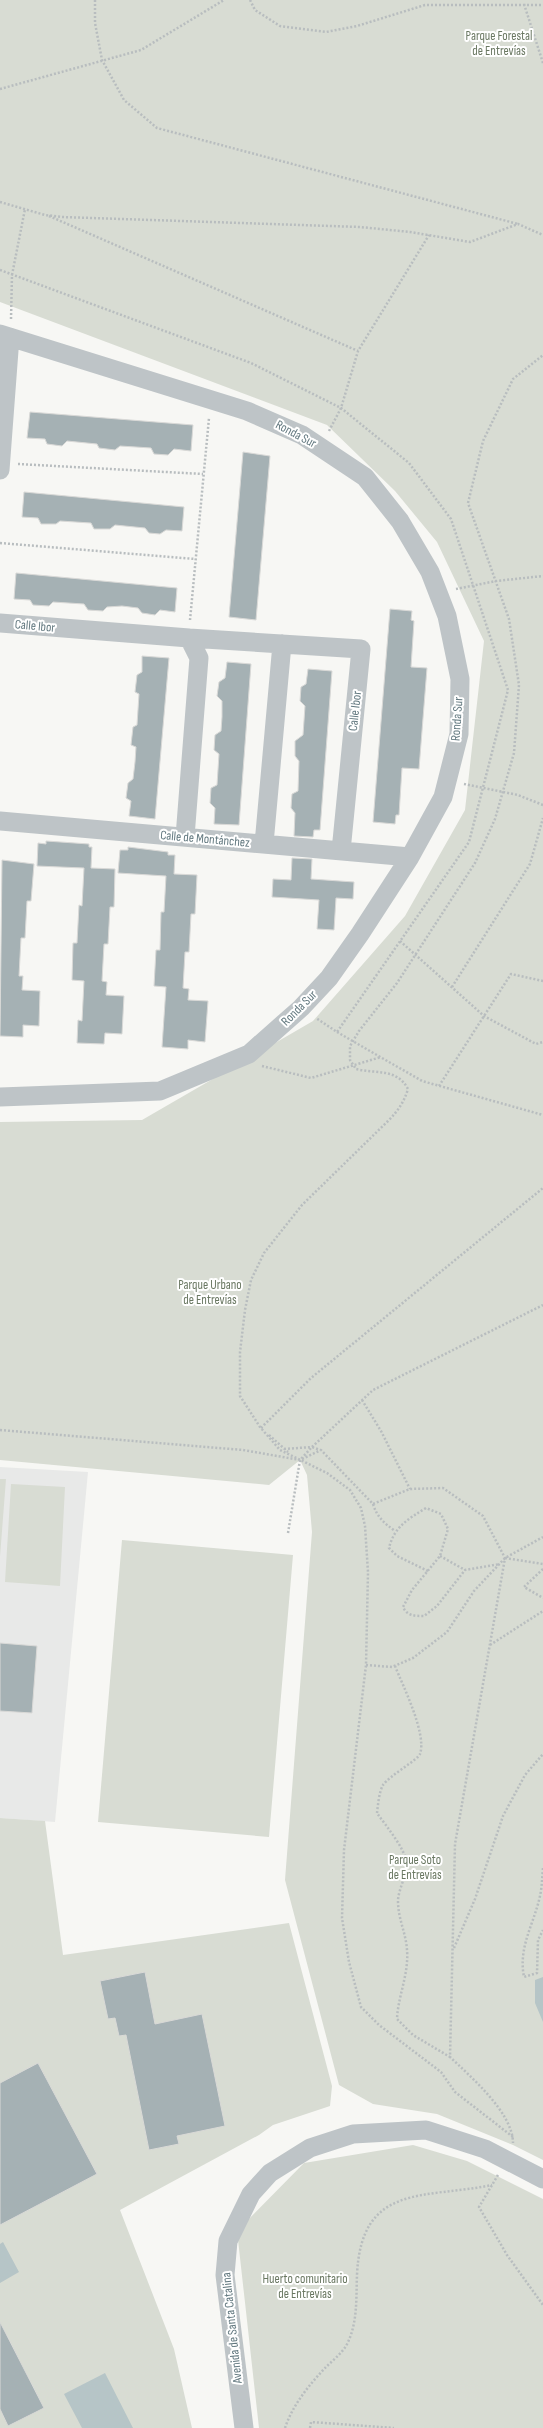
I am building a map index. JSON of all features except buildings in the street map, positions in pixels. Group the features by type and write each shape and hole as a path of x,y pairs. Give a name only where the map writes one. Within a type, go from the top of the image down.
{"street":[{"name":"Ronda Sur","path":"0,1097 160,1091 249,1054 301,1008 343,958 410,857 443,797 459,734 460,679 447,616 430,572 400,521 365,477 302,435 247,411 5,335"},
{"path":"0,470 5,335"},
{"name":"Calle Ibor","path":"0,623 189,638 361,649 342,851"},
{"path":"185,838 199,658 189,638"},
{"path":"264,844 282,644"},
{"name":"Calle de Montánchez","path":"0,821 410,857"},
{"name":"Avenida de Santa Catalina","path":"244,2428 225,2274 228,2241 251,2194 270,2173 310,2148 353,2134 426,2130 485,2149 543,2179"}],"path":[{"path":"95,0 95,23 102,60 124,100 156,128 518,224 543,235"},
{"path":"0,89 141,50 224,0"},
{"path":"250,0 255,10 280,26 326,32 357,26 425,5 543,5"},
{"path":"524,4 543,63"},
{"path":"0,202 45,215 358,351"},
{"path":"5,335 12,275 25,209"},
{"path":"45,215 188,222 360,227 470,242 518,224"},
{"path":"321,447 341,408 358,351 429,236"},
{"path":"0,270 251,363 341,408 409,463 450,519 508,690 469,842 337,1032"},
{"path":"395,1666 420,1733 420,1754 416,1760 404,1766 383,1786 377,1813 396,1840 407,1863 398,1900 399,1919 407,1950 406,1978 398,2000 397,2019 413,2035 450,2057 497,2104 513,2136 455,2092 441,2072 379,2025 361,2007 349,1962 342,1918 344,1850 366,1665 368,1546 361,1508 350,1490 327,1473 280,1450 260,1428 240,1396 241,1333 251,1280 264,1253 302,1205 350,1161 396,1113 408,1089 403,1079 393,1074 369,1072 356,1069 350,1060 350,1046 397,983 474,863 495,819 514,753 519,685 509,619 468,503 483,442 513,379 543,354"},
{"path":"189,638 195,559 211,400"},
{"path":"0,463 204,474"},
{"path":"0,543 195,559"},
{"path":"438,593 496,581 543,576"},
{"path":"447,780 518,795 543,804"},
{"path":"452,987 530,864 543,818"},
{"path":"400,941 484,1016 536,1044 543,1042"},
{"path":"440,1086 511,974 543,981"},
{"path":"301,1008 337,1032 354,1040 422,1081 543,1114"},
{"path":"238,1059 311,1078 381,1056"},
{"path":"260,1428 311,1378 543,1188"},
{"path":"288,1533 300,1460 362,1400 394,1378 543,1305"},
{"path":"362,1400 381,1431 410,1489"},
{"path":"260,1428 289,1454"},
{"path":"0,1430 243,1450 300,1460 320,1450"},
{"path":"280,1450 312,1447 320,1450 374,1504 376,1512 382,1521 395,1531"},
{"path":"374,1504 410,1489 443,1488 483,1516 504,1558 455,1844 450,2057"},
{"path":"428,1571 397,1556 389,1548 395,1531 403,1522 426,1508 441,1514 448,1529 440,1556 428,1571 412,1590 403,1607 412,1616 424,1616 437,1606 465,1570"},
{"path":"366,1665 395,1666 413,1658 448,1632 474,1591 504,1558 543,1537"},
{"path":"440,1556 465,1570 500,1564"},
{"path":"504,1558 543,1564"},
{"path":"543,1569 524,1587 543,1598"},
{"path":"490,1645 543,1611"},
{"path":"453,1951 474,1899 503,1816 525,1775 543,1754"},
{"path":"543,1868 540,1897 525,1939 522,1964 524,1977 537,1973 538,1940 543,1930"},
{"path":"285,2428 289,2417 306,2392 345,2347 354,2327 357,2271 367,2225 386,2208 404,2198 425,2193 492,2185 479,2207 507,2255 543,2305"},
{"path":"310,2428 310,2422 394,2428"}],"shaded area":[{"path":"0,1467 88,1472 55,1822 0,1818"},
{"path":"543,1977 543,2022 535,2003 535,1980"},
{"path":"3,2242 19,2272 0,2283 0,2244"},
{"path":"105,2373 133,2428 82,2428 64,2394"}],"green space":[{"name":"Parque Urbano de Entrevías","path":"0,0 543,0 543,2160 513,2145 437,2114 373,2104 339,2085 285,1880 312,1532 307,1475 300,1460 269,1485 0,1460 0,1122 142,1120 313,1021 405,916 465,810 484,641 437,542 395,491 327,425 0,302"},
{"path":"0,1479 6,1479 0,1557"},
{"path":"11,1484 65,1487 60,1586 5,1582"},
{"path":"122,1540 293,1555 269,1837 98,1822"},
{"path":"0,1818 45,1821 63,1955 289,1923 332,2086 330,2106 273,2125 259,2135 120,2210 174,2349 192,2428 0,2428"},
{"name":"Huerto comunitario de Entrevías","path":"413,2145 467,2161 543,2199 543,2428 259,2428 237,2231 304,2163"}],"park label":[{"name":"Parque Forestal de Entrevías","path":"499,44"},
{"name":"Parque Soto de Entrevías","path":"415,1868"}]}
